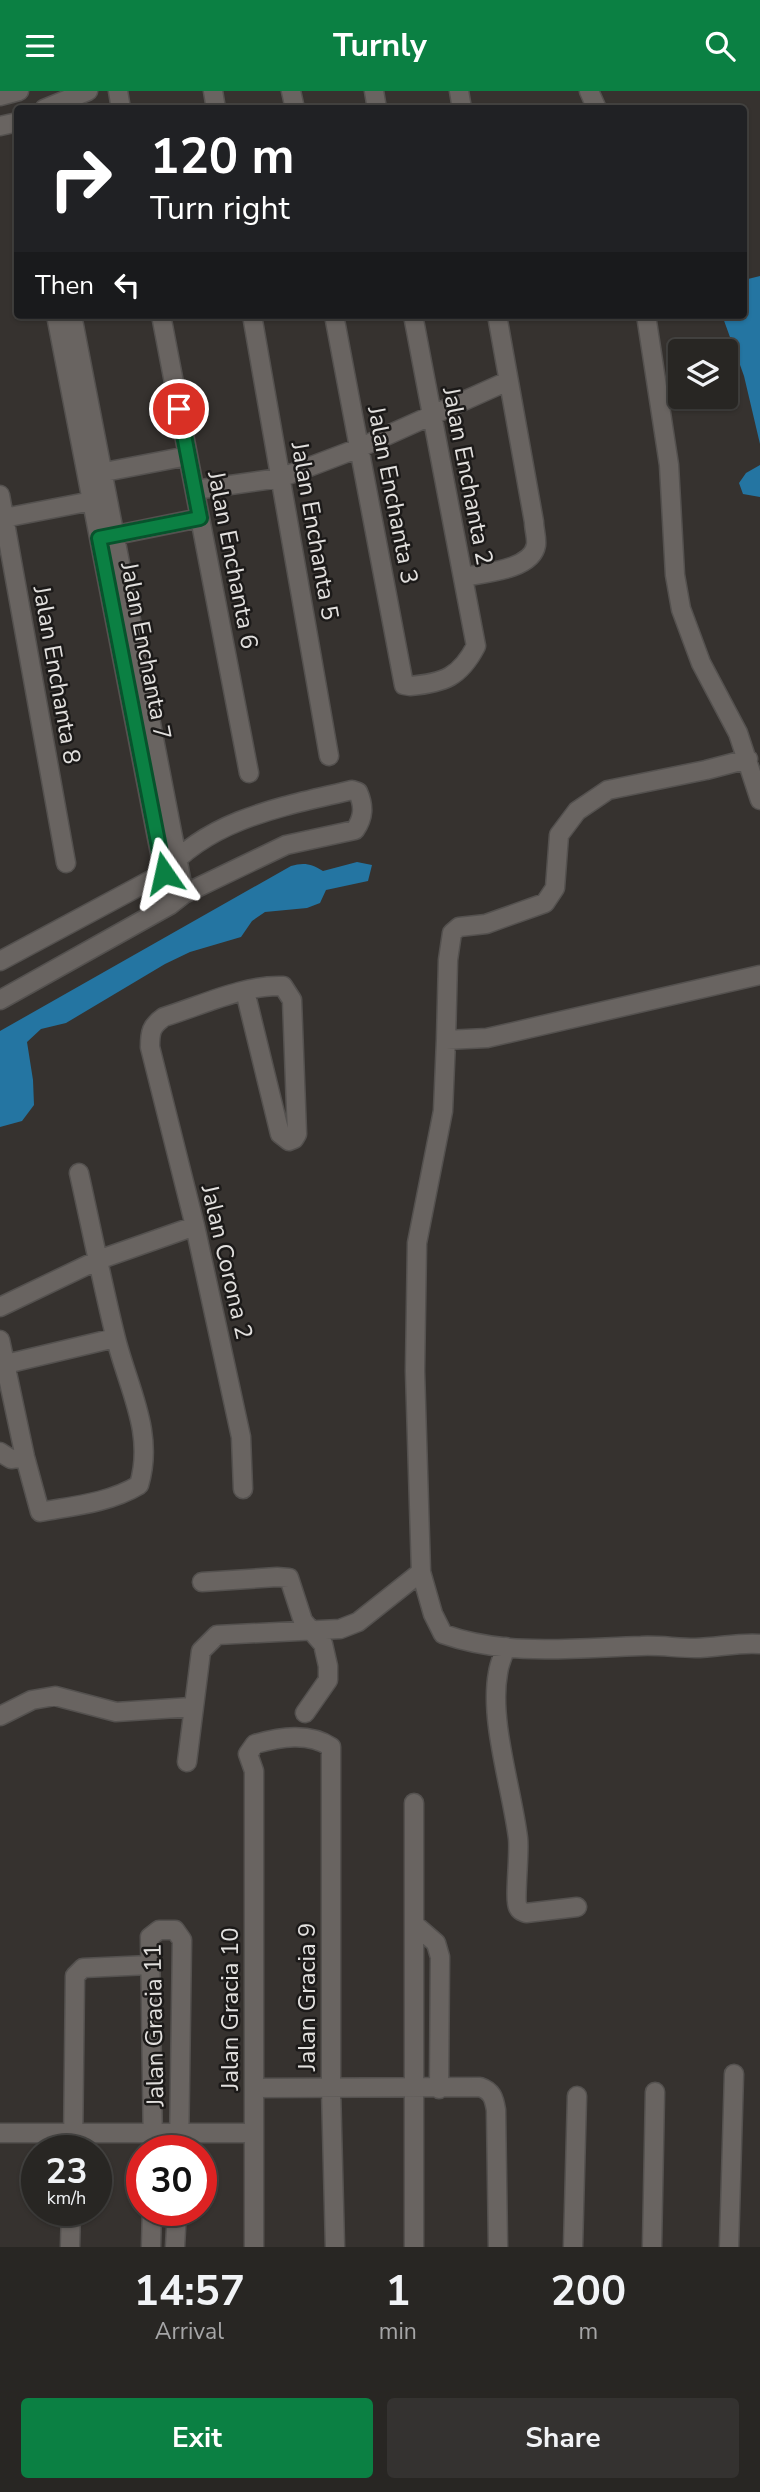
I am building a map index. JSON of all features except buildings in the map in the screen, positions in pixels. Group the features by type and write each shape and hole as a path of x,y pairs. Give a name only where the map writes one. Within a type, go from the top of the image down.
{"street":[{"path":"0,96 19,91"},
{"path":"54,105 88,91"},
{"name":"Jalan Enchanta 7","path":"57,319 95,474 92,501 107,536 164,873 177,899"},
{"name":"Jalan Enchanta 7","path":"73,319 95,474 107,536 177,858 177,899"},
{"name":"Jalan Enchanta 6","path":"162,319 249,773"},
{"name":"Jalan Enchanta 5","path":"253,319 329,755"},
{"name":"Jalan Enchanta 3","path":"335,319 404,685 445,679 466,666 476,646"},
{"name":"Jalan Enchanta 2","path":"414,319 430,416 476,646"},
{"path":"463,577 509,568 526,561 536,546 498,319"},
{"path":"647,319 669,465 677,592 685,623 701,663 727,709 748,759 760,800"},
{"path":"195,490 280,478 359,448 508,381"},
{"path":"95,474 188,456"},
{"name":"Jalan Enchanta 8","path":"0,495 66,863"},
{"path":"4,517 92,501"},
{"path":"107,536 200,518"},
{"path":"748,759 608,790 577,811 559,835 555,888 545,903 486,924 459,927 452,933 448,960 443,1111 416,1243 415,1370 421,1572 433,1614 443,1634 506,1647 542,1651 643,1645 696,1648 760,1644"},
{"path":"0,961 164,873 177,858 225,826 278,808 352,790 358,792 363,803 362,820 355,830 286,845 177,899 0,1000"},
{"path":"446,1040 487,1038 760,975"},
{"path":"269,985 283,986 292,1000 298,1134 289,1141 280,1134 245,991 269,985"},
{"name":"Jalan Corona 2","path":"243,1489 241,1437 194,1226 150,1047 150,1031 164,1017 245,991"},
{"path":"0,1340 25,1457 40,1512 122,1494 139,1485 145,1454 144,1434 115,1338 79,1174"},
{"path":"0,1307 98,1260 194,1226"},
{"path":"6,1364 115,1338"},
{"path":"0,1452 11,1459 25,1457"},
{"path":"187,1762 201,1651 209,1641 218,1636 340,1629 351,1626 421,1572"},
{"path":"202,1582 277,1577 289,1579 303,1621 323,1644 328,1666 328,1680 305,1713"},
{"path":"506,1647 497,1674 497,1702 503,1757 518,1838 520,1864 516,1904 526,1913 577,1907"},
{"path":"0,1716 32,1700 55,1696 116,1712 192,1707"},
{"name":"Jalan Gracia 10","path":"254,2247 254,1771 248,1754 255,1744 308,1736 320,1739 331,1747"},
{"name":"Jalan Gracia 9","path":"331,1747 331,2089 335,2247"},
{"path":"414,1803 414,2247"},
{"path":"414,1924 436,1943 440,1957 439,2089"},
{"name":"Jalan Gracia 11","path":"154,2135 150,1937 159,1930 175,1930 182,1940 179,2135"},
{"path":"74,2135 75,1976 83,1968 150,1965"},
{"path":"729,2247 734,2074"},
{"path":"254,2088 486,2089 494,2097 496,2110 498,2247"},
{"path":"652,2247 656,2092"},
{"path":"573,2247 577,2096"},
{"path":"0,2133 21,2136"},
{"path":"217,2137 254,2133"},
{"path":"70,2247 71,2226"},
{"path":"151,2247 152,2226"},
{"path":"175,2247 176,2226"}],"water":[{"path":"760,276 760,444 738,359 738,339 731,339 723,319 747,319 747,279"},
{"path":"760,465 760,497 743,494 739,483 746,473"},
{"path":"357,862 372,865 368,881 326,890 320,903 307,908 265,912 252,921 241,937 190,952 66,1023 41,1029 27,1042 34,1105 22,1121 0,1127 0,1031 291,866 308,864 323,871"}],"route":[{"path":"164,873 99,538 200,518 179,409"}]}
